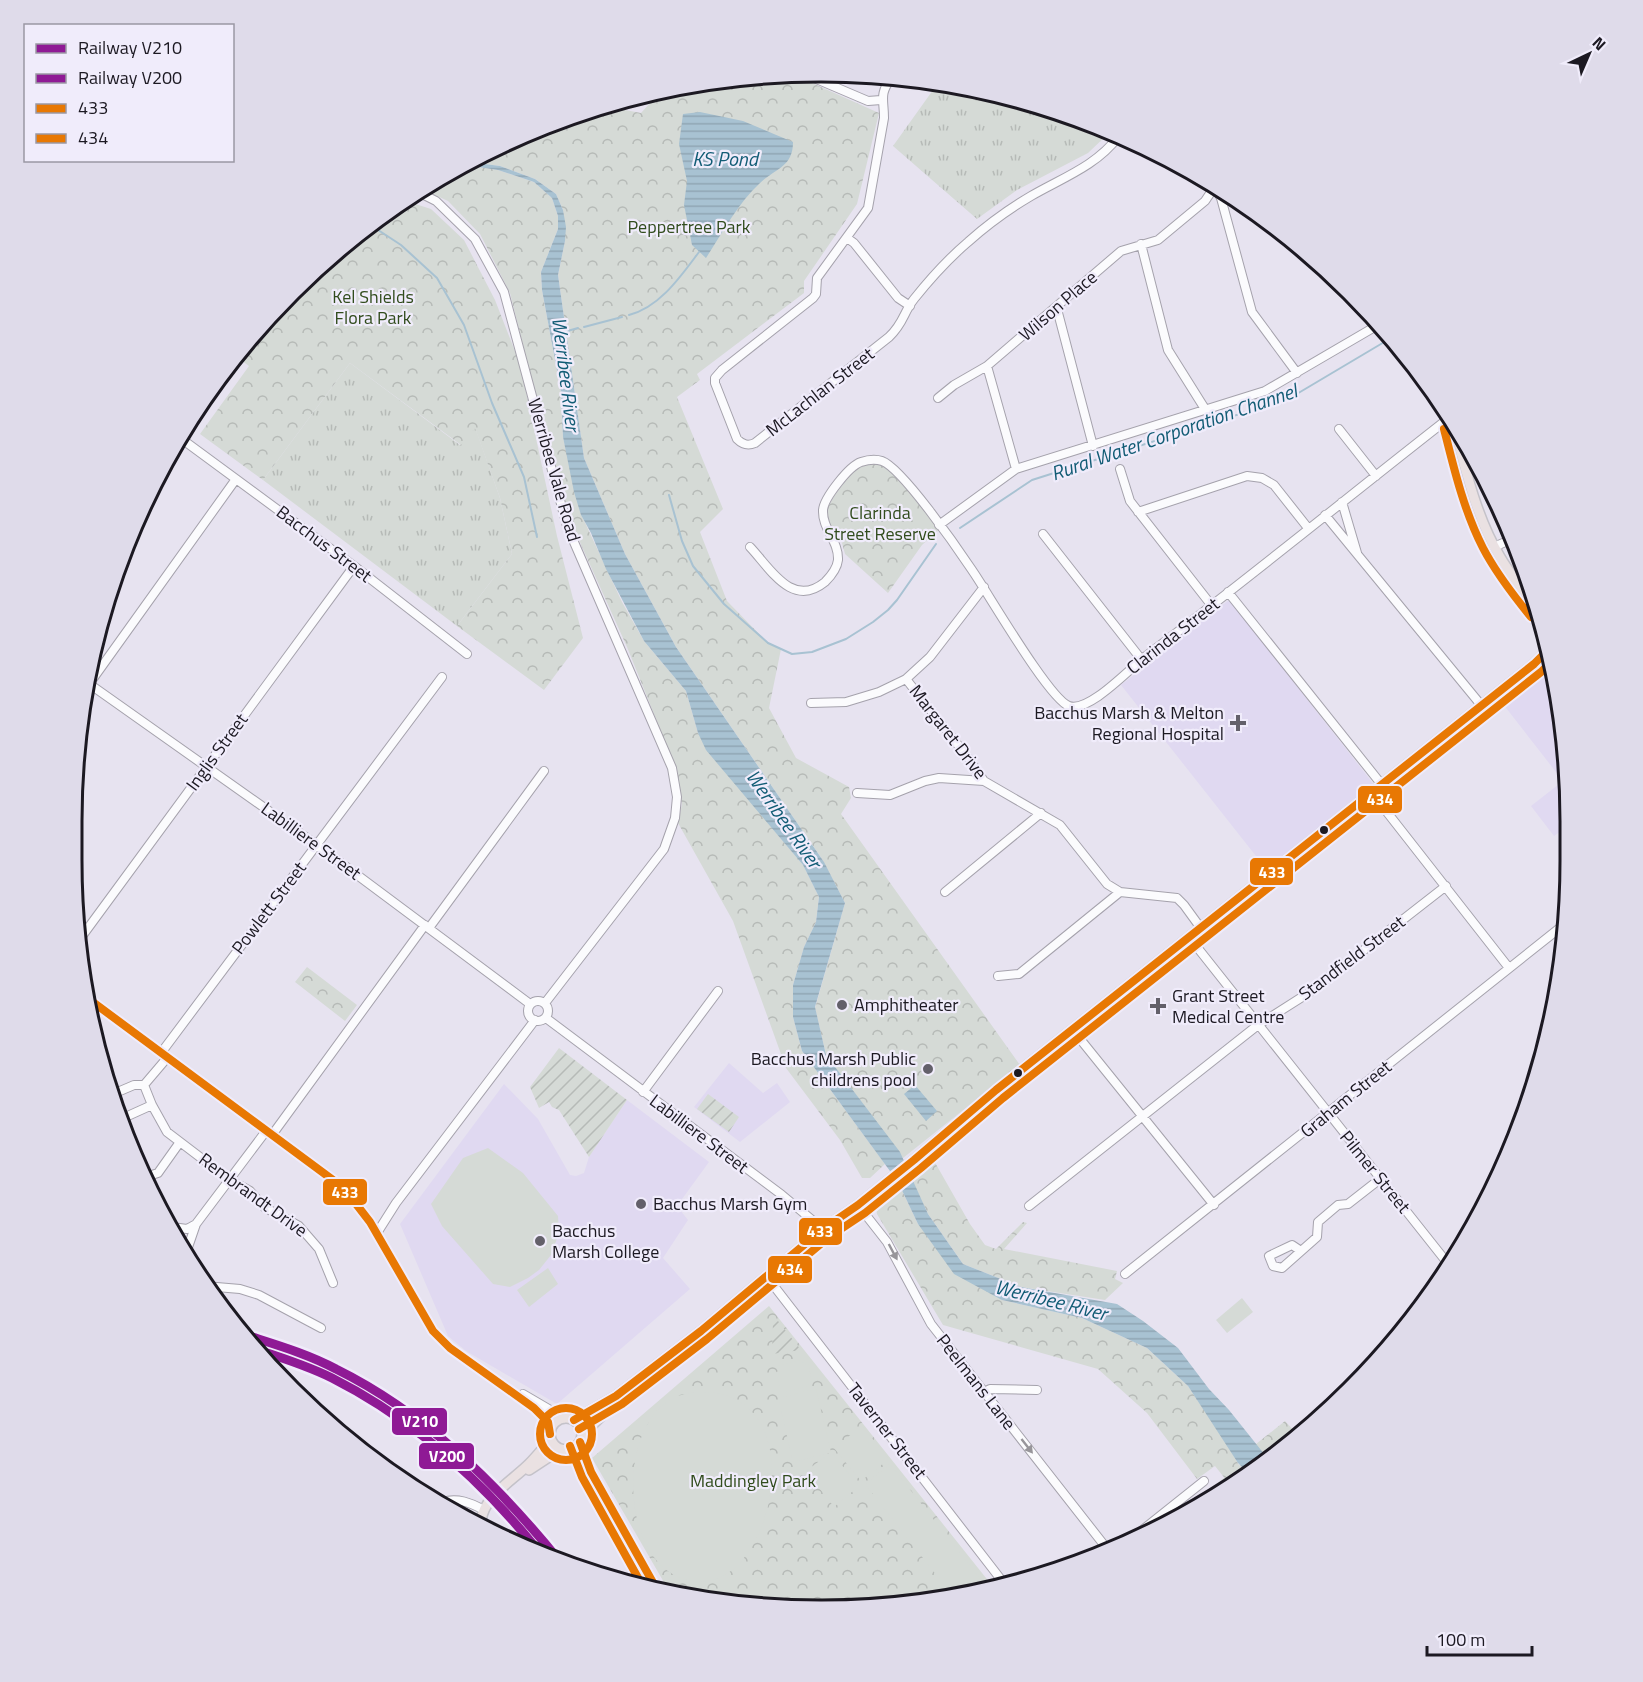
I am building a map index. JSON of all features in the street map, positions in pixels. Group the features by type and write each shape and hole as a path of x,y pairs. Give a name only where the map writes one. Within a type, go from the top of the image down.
{"main road":[{"path":"1461,453 1472,491 1494,547 1523,589"},
{"path":"574,1420 599,1407 644,1376 823,1229 877,1190 1072,1029 1541,657"},
{"path":"1534,664 1542,661"},
{"path":"482,1516 491,1498 509,1483 563,1449 574,1447 644,1376"},
{"path":"509,1483 551,1436 554,1423 564,1418 574,1420 581,1428 581,1438"},
{"path":"551,1436 556,1446 563,1449"}],"street":[{"path":"824,82 868,101 881,99"},
{"name":"McLachlan Street","path":"885,86 881,99 884,118 868,208 817,278 816,294 813,298 715,378 737,439 747,445 755,443 889,337 904,320 910,306 942,267 968,242 1030,196 1089,165 1114,143"},
{"name":"Wilson Place","path":"938,399 954,384 987,366 1057,309 1121,251 1158,240 1205,201 1210,194"},
{"name":"Werribee Vale Road","path":"428,197 436,201 475,239 504,292 567,526 672,768 677,797 675,818 664,849 545,1003"},
{"path":"1222,201 1252,312 1297,373"},
{"path":"847,238 854,243 898,298 910,306"},
{"path":"1142,244 1168,350 1205,409"},
{"path":"1057,309 1094,446"},
{"path":"939,525 1016,469 1265,391 1372,329"},
{"path":"987,366 1016,469"},
{"name":"Clarinda Street","path":"750,547 782,583 790,588 801,591 822,585 835,571 838,561 837,546 824,519 825,503 842,478 860,462 878,460 893,467 984,587 1033,666 1066,705 1082,707 1443,423"},
{"path":"1339,429 1376,476"},
{"name":"Bacchus Street","path":"187,443 354,566 467,654"},
{"path":"1120,469 1130,501 1212,606"},
{"path":"1138,512 1247,476 1262,478 1274,485 1308,528"},
{"path":"99,670 236,479"},
{"path":"1342,502 1359,558"},
{"path":"1325,515 1481,705"},
{"path":"1043,534 1141,659"},
{"path":"1494,547 1505,542"},
{"name":"Inglis Street","path":"86,930 354,566"},
{"name":"Margaret Drive","path":"984,587 930,657 906,679 984,781 1060,825 1107,884 1120,892"},
{"path":"1228,592 1382,785"},
{"name":"Powlett Street","path":"144,1085 317,844 441,677"},
{"path":"811,703 846,702 879,692 906,679"},
{"name":"Labilliere Street","path":"95,690 317,844 531,1004"},
{"path":"190,1242 196,1224 269,1133 544,771"},
{"path":"857,793 890,795 939,778 984,781"},
{"path":"1372,793 1509,968"},
{"path":"945,892 1041,813"},
{"name":"Standfield Street","path":"1029,1206 1258,1025 1310,992 1446,886"},
{"path":"998,976 1019,974 1120,892 1177,898 1200,927"},
{"name":"Graham Street","path":"1125,1274 1557,930"},
{"name":"Pilmer Street","path":"1189,937 1444,1258"},
{"path":"643,1092 718,991"},
{"path":"377,1233 396,1203 535,1020 546,1018 548,1011 545,1003 537,1000 531,1004 528,1011 535,1020"},
{"path":"97,1005 333,1180 370,1222 427,1322 441,1340 534,1408 548,1422 551,1436"},
{"name":"Labilliere Street","path":"546,1018 782,1195 823,1229"},
{"path":"1072,1029 1214,1205"},
{"path":"120,1091 144,1085"},
{"name":"Rembrandt Drive","path":"144,1085 167,1132 230,1180 250,1191 264,1207 304,1230 319,1249 333,1283"},
{"path":"129,1116 152,1105"},
{"path":"153,1174 158,1173 180,1142"},
{"path":"1300,1251 1317,1237 1318,1222 1338,1205 1348,1204 1380,1179"},
{"path":"370,1222 384,1214 396,1203"},
{"name":"Peelmans Lane","path":"858,1205 888,1242 931,1324 1103,1543"},
{"path":"181,1228 187,1229 196,1224"},
{"name":"Taverner Street","path":"767,1277 999,1577"},
{"path":"219,1287 240,1289 259,1295 321,1328"},
{"path":"463,1357 564,1418"},
{"path":"984,1392 990,1389 1037,1389"},
{"path":"581,1438 591,1472"},
{"path":"563,1449 579,1458 591,1472 651,1579"},
{"path":"1158,1518 1204,1481"},
{"path":"451,1499 484,1510"}],"shaded area":[{"name":"Bacchus Marsh & Melton Regional Hospital","path":"1229,600 1375,786 1267,870 1121,685"},
{"path":"1545,672 1554,725 1559,776 1503,704"},
{"path":"1559,784 1560,832 1554,836 1531,806"},
{"path":"729,1063 763,1093 777,1083 790,1102 740,1142 694,1107"},
{"name":"Bacchus Marsh College","path":"504,1084 538,1119 570,1175 576,1176 584,1173 589,1157 627,1100 709,1162 677,1206 688,1220 663,1258 690,1289 557,1404 466,1351 448,1336 400,1224"}],"green space":[{"name":"Peppertree Park","path":"811,82 879,113 857,204 804,281 804,293 697,374 700,380 677,397 723,509 700,532 727,601 768,643 781,649 769,708 796,758 849,787 851,798 841,814 1020,1065 903,1158 826,1055 815,1008 845,903 822,859 676,647 625,554 584,458 558,275 565,241 563,210 556,194 535,179 500,166 486,164 539,139 584,122 624,110 641,113 650,103 677,97 725,89"},
{"path":"932,91 1013,108 1103,139 1088,153 1017,190 977,219 893,146"},
{"path":"480,167 498,170 534,182 552,198 558,216 558,229 541,272 542,290 561,392 563,437 581,514 622,602 644,641 686,691 698,733 745,795 803,865 819,897 816,922 804,947 793,985 793,1017 802,1051 885,1164 870,1178 862,1178 840,1140 786,1068 733,921 678,823 682,804 674,764 627,647 565,505 510,293 480,234 448,201 432,194"},
{"name":"Kel Shields Flora Park","path":"416,204 431,209 464,240 495,300 520,364 557,536 583,638 544,690 457,626 512,554 500,498 475,428 461,445 350,363 263,480 200,434 249,366 243,362 299,299 372,235"},
{"path":"350,363 460,445 475,427 500,498 512,554 457,626 263,480"},
{"name":"Clarinda Street Reserve","path":"870,463 892,469 940,529 922,545 888,593 845,554 842,543 829,524 826,511 854,469"},
{"path":"307,967 357,1005 345,1021 295,982"},
{"path":"559,1048 627,1100 589,1157 559,1110 552,1107 549,1102 539,1108 530,1087"},
{"path":"708,1094 739,1117 729,1132 697,1109"},
{"path":"488,1148 523,1173 558,1216 559,1233 551,1255 539,1270 510,1287 493,1284 442,1226 431,1204 463,1158"},
{"path":"934,1156 933,1159 970,1224 985,1245 996,1249 1023,1222 1027,1223 1004,1249 1117,1271 1115,1279 1123,1283 1105,1300 1021,1287 963,1264 928,1214 908,1172"},
{"path":"898,1182 918,1224 1002,1300 1082,1318 1147,1348 1188,1386 1241,1469 1225,1479 1215,1466 1197,1479 1147,1413 1098,1369 943,1325 877,1214 875,1202"},
{"path":"548,1268 558,1284 529,1307 517,1290"},
{"path":"1242,1298 1253,1312 1227,1333 1216,1320"},
{"name":"Maddingley Park","path":"769,1306 988,1580 918,1593 822,1600 725,1593 664,1582 592,1458"},
{"path":"778,1321 801,1350 772,1354 773,1322"},
{"path":"802,1360 804,1365 808,1364 812,1381 808,1382 809,1386 785,1392 783,1388 780,1388 776,1372 779,1371 778,1366"},
{"path":"816,1389 831,1452 859,1486 834,1507 806,1471 830,1453 793,1462 778,1398"},
{"path":"698,1392 734,1399 758,1419 770,1448 772,1482 765,1517 751,1548 732,1570 708,1581 680,1578 659,1563 644,1539 635,1510 633,1478 638,1447 650,1421 671,1399"},
{"path":"1285,1421 1293,1429 1258,1457 1251,1448"},
{"path":"862,1426 889,1459 861,1481 834,1448"},
{"path":"890,1464 982,1581 947,1588 865,1484"},
{"path":"1240,1465 1242,1467 1232,1475 1213,1486"}],"water":[{"name":"KS Pond","path":"700,112 743,121 793,142 787,162 760,183 745,200 706,258 692,245 684,205 687,181 679,144 683,114"},
{"name":"Werribee River","path":"486,164 500,166 535,179 556,194 563,210 566,227 565,241 558,275 584,458 625,554 676,647 824,862 845,903 815,1007 826,1055 900,1152 928,1214 963,1264 1021,1287 1117,1304 1143,1321 1178,1348 1209,1389 1263,1453 1242,1467 1188,1386 1147,1348 1082,1318 1002,1300 954,1274 918,1224 898,1182 802,1051 793,1017 793,985 804,947 816,922 819,897 803,865 706,750 698,733 686,691 644,641 581,515 563,437 561,392 542,290 541,272 558,229 558,216 552,198 534,182 498,170 480,167"},
{"path":"915,1085 937,1111 926,1121 904,1094"}],"waterway":[{"name":"Rural Water Corporation Channel","path":"379,230 401,245 437,278 464,325 492,403 524,477 537,537"},
{"path":"629,315 650,305 669,290 699,252"},
{"path":"584,327 622,317"},
{"name":"Werribee River","path":"564,332 578,328"},
{"name":"Rural Water Corporation Channel","path":"960,528 1032,480 1290,398 1384,342"},
{"name":"Rural Water Corporation Channel","path":"669,495 682,541 693,566 724,604 768,643 792,654 812,652 846,639 873,622 897,600 936,544"}],"rail line":[{"name":"V210","path":"259,1339 325,1364 369,1387 400,1407 429,1428 484,1477 547,1546"},
{"name":"V200","path":"272,1355 323,1374 361,1394 416,1431 468,1474 527,1537"}],"transit line":[{"name":"434","path":"1444,429 1460,490 1476,534 1499,575 1531,617"},
{"name":"433","path":"574,1420 616,1396 701,1331 823,1229 858,1205 914,1160 996,1090 1541,657"},
{"name":"434","path":"579,1429 622,1404 707,1339 829,1237 865,1213 1003,1098 1544,669"},
{"name":"433","path":"97,1005 333,1180 370,1222 433,1331 450,1348 534,1408 548,1422 550,1434"},
{"name":"434","path":"561,1408 571,1408 585,1415 592,1434 585,1453 571,1460 561,1460 551,1456 544,1449 540,1439 540,1429 544,1419 551,1412 561,1408"},
{"name":"433","path":"580,1442 591,1472 651,1579"},
{"name":"434","path":"570,1446 582,1477 637,1576"}],"place":[{"name":"Bacchus Marsh & Melton Regional Hospital","path":"1238,723"},
{"name":"Amphitheater","path":"842,1005"},
{"name":"Grant Street Medical Centre","path":"1158,1006"},
{"name":"Bacchus Marsh Public childrens pool","path":"928,1069"},
{"name":"Bacchus Marsh Gym","path":"641,1204"},
{"name":"Bacchus Marsh College","path":"540,1241"}]}
